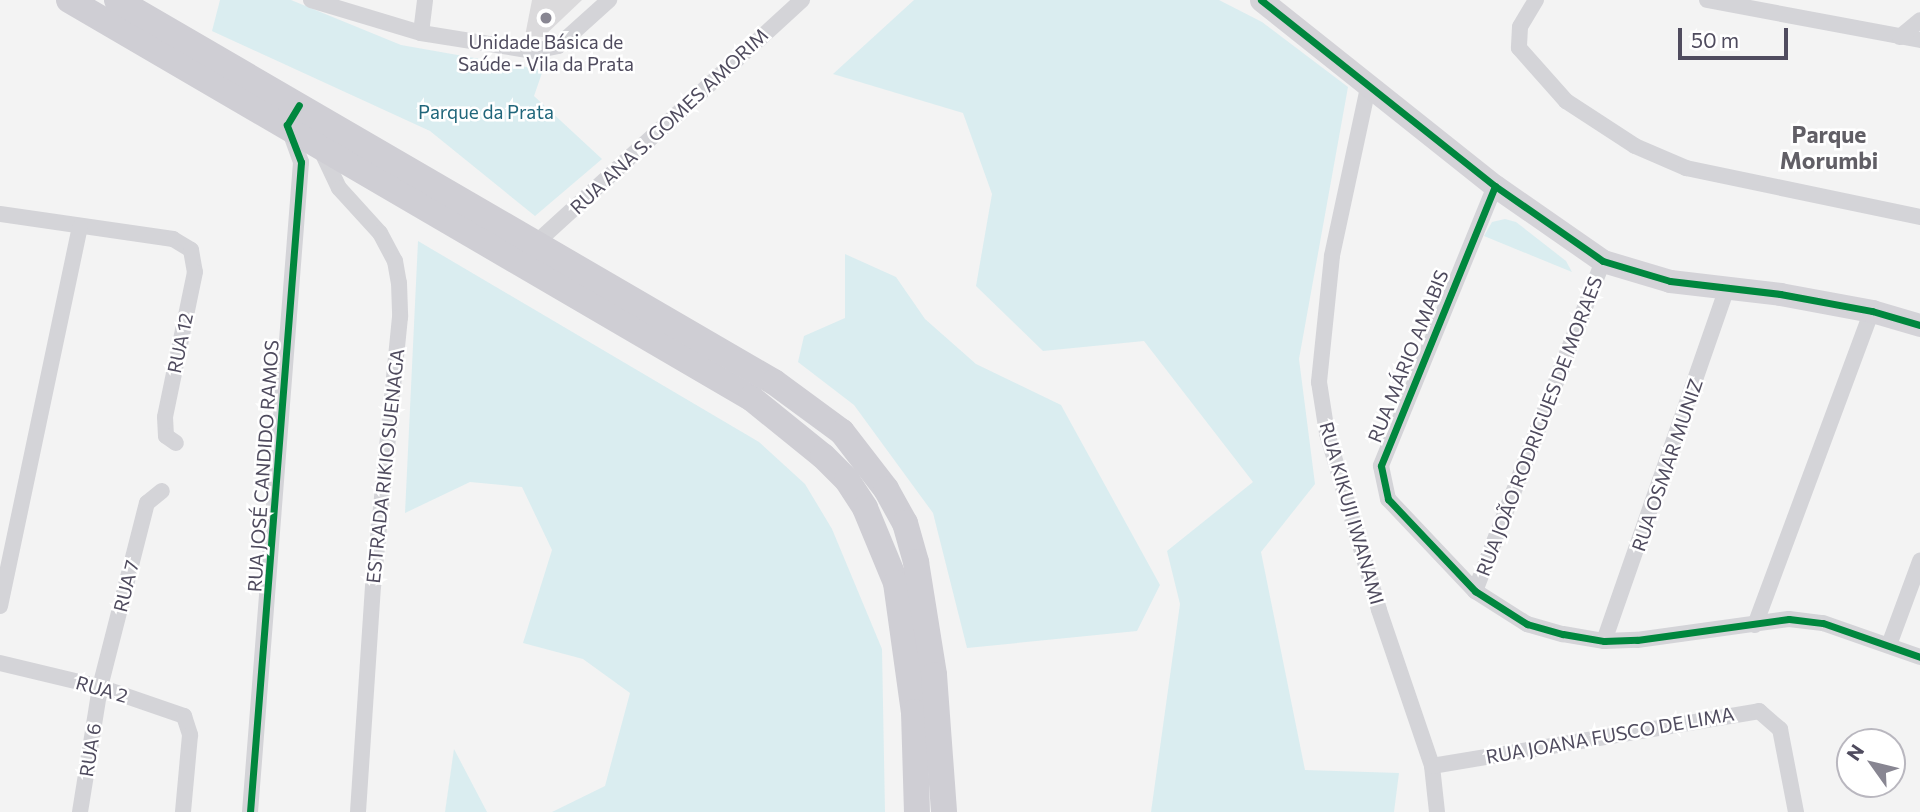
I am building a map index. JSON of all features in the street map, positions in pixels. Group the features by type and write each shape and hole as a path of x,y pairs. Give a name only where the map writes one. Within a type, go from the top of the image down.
{"main road":[{"path":"69,0 537,242 774,382 842,432 886,489 905,523 924,600 944,812"},
{"path":"117,0 293,115 319,145 751,398 847,480 881,539 896,583 914,712 917,812"}],"street":[{"path":"311,0 421,33 534,51 558,47 573,37 609,0"},
{"path":"421,33 425,0"},
{"name":"RUA ANA S. GOMES AMORIM","path":"537,242 802,0"},
{"path":"1261,0 1495,186 1603,261 1670,281 1872,311 1920,326"},
{"path":"1543,0 1533,6 1517,36 1527,58 1566,101 1635,146 1686,168 1920,217"},
{"path":"1707,0 1920,40"},
{"path":"1900,37 1920,20"},
{"name":"RUA KIKUJI IWANAMI","path":"1368,83 1332,256 1319,382 1327,433 1379,610 1433,766 1437,812"},
{"name":"RUA JOSÉ CANDIDO RAMOS","path":"250,812 301,162 293,115"},
{"name":"ESTRADA RIKIO SUENAGA","path":"319,145 339,188 380,233 395,261 399,283 400,317 373,586 358,812"},
{"name":"RUA MÁRIO AMABIS","path":"1495,186 1381,466 1388,499 1475,591 1527,624 1604,641 1789,619 1823,623 1920,657"},
{"path":"0,214 80,226 0,606"},
{"name":"RUA 12","path":"80,226 184,242 195,257 195,272 165,417 166,436 176,443"},
{"name":"RUA JOÃO RODRIGUES DE MORAES","path":"1475,591 1603,261"},
{"name":"RUA OSMAR MUNIZ","path":"1604,641 1727,288"},
{"path":"1755,625 1872,311"},
{"name":"RUA 7","path":"100,687 147,503 162,491"},
{"path":"1889,645 1920,561"},
{"name":"RUA 2","path":"0,663 100,687 184,716 190,734 183,812"},
{"name":"RUA 6","path":"80,812 100,687"},
{"name":"RUA JOANA FUSCO DE LIMA","path":"1433,766 1759,711 1780,729 1796,812"}],"green space":[{"name":"Parque da Prata","path":"220,0 291,0 401,45 543,70 534,96 602,159 535,216 430,131 212,31"},
{"path":"914,0 1219,0 1262,22 1348,87 1299,359 1315,484 1261,552 1305,770 1399,773 1394,812 1151,812 1180,604 1167,551 1253,482 1144,341 1043,351 976,286 992,194 963,113 833,74"},
{"path":"1505,219 1516,222 1566,261 1572,272 1484,236 1492,222"},
{"path":"418,241 759,442 805,484 832,529 882,649 885,812 552,812 605,786 630,693 583,659 523,643 552,550 522,487 470,482 405,513"},
{"path":"845,254 896,277 925,319 976,364 1061,405 1160,585 1137,631 967,648 933,513 854,405 798,362 804,336 845,318"},
{"path":"454,749 487,812 445,812"}],"building":[{"name":"Unidade Básica de Saúde - Vila da Prata","path":"532,0 582,0 543,37 525,36"}],"cycle path":[{"path":"1261,0 1495,186 1603,261 1670,281 1780,294 1872,311 1920,325"},
{"path":"250,812 301,162 287,125 299,105"},
{"path":"1495,186 1381,466 1388,499 1475,591 1527,624 1604,641 1637,640 1789,619 1823,623 1920,657"}],"place":[{"name":"Unidade Básica de Saúde - Vila da Prata","path":"546,18"}],"district":[{"name":"Parque Morumbi","path":"1829,147"}]}
